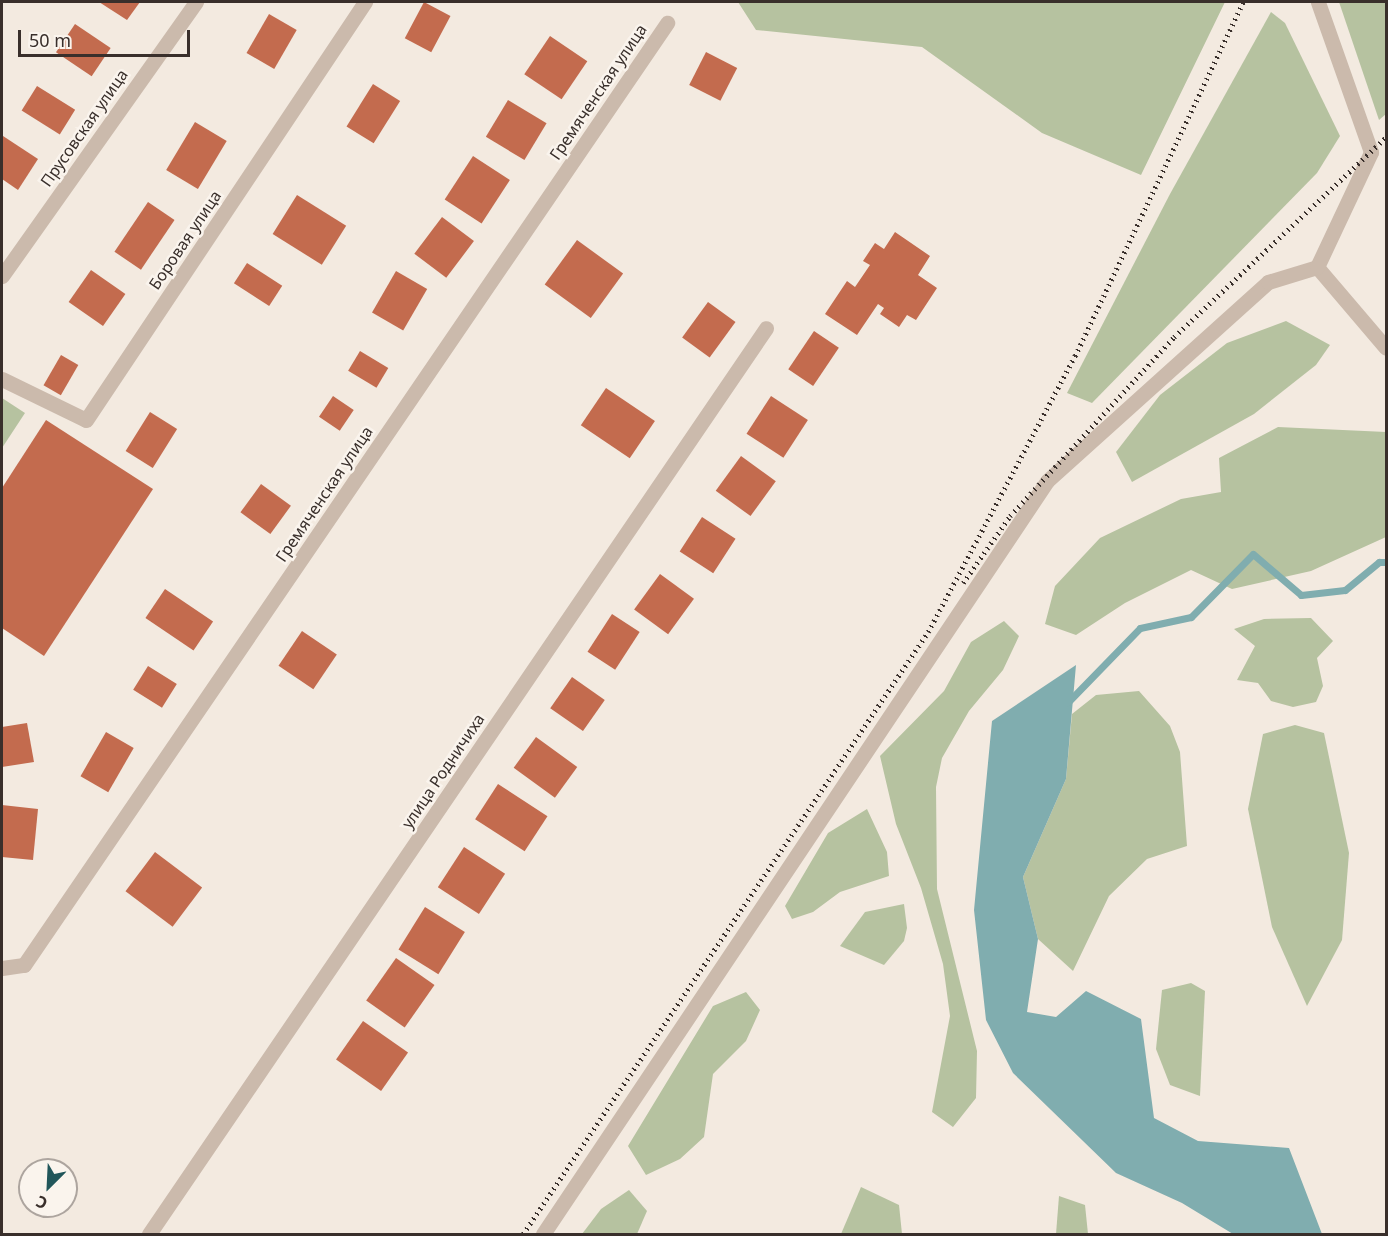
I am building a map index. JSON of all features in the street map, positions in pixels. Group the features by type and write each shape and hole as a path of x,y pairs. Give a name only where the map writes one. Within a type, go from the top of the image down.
{"street":[{"name":"Прусовская улица","path":"2,276 196,2"},
{"name":"Боровая улица","path":"2,379 86,420 365,2"},
{"path":"543,1234 1047,481 1268,282 1317,267 1371,152 1318,2"},
{"name":"Гремяченская улица","path":"2,968 24,965 667,24"},
{"path":"1317,267 1386,348"},
{"name":"улица Родничиха","path":"149,1234 766,328"}],"green space":[{"path":"738,2 1225,2 1141,175 1042,133 922,47 756,30"},
{"path":"1339,2 1386,2 1386,114 1379,120"},
{"path":"1271,12 1285,23 1340,136 1317,173 1092,403 1067,393 1170,194"},
{"path":"1286,321 1330,345 1316,365 1254,414 1132,482 1116,452 1160,395 1227,343"},
{"path":"2,398 25,413 2,448"},
{"path":"1278,427 1386,432 1386,537 1311,571 1232,589 1191,570 1125,603 1076,635 1045,624 1055,586 1100,538 1181,499 1221,492 1219,458"},
{"path":"1311,618 1333,641 1317,658 1323,686 1316,702 1293,707 1271,701 1258,683 1237,680 1255,646 1234,629 1264,619"},
{"path":"1004,621 1019,636 1003,670 969,711 942,758 936,787 937,889 977,1051 976,1098 953,1127 932,1112 950,1016 943,964 921,888 896,824 880,756 944,691 971,642"},
{"path":"1139,691 1170,726 1180,752 1187,846 1147,859 1109,896 1073,971 1038,939 1023,877 1066,779 1072,714 1096,695"},
{"path":"1295,725 1324,733 1349,853 1342,940 1307,1006 1272,927 1248,809 1263,734"},
{"path":"867,809 887,852 889,876 840,892 813,912 792,919 785,906 828,833"},
{"path":"904,904 907,928 904,941 884,965 840,946 865,912"},
{"path":"1191,983 1205,991 1200,1096 1170,1085 1156,1049 1162,990"},
{"path":"746,992 760,1010 746,1041 713,1074 704,1137 680,1159 646,1175 628,1146 713,1006"},
{"path":"861,1187 899,1205 902,1234 841,1234"},
{"path":"629,1190 647,1211 637,1234 582,1234 601,1209"},
{"path":"1059,1196 1085,1205 1088,1234 1056,1234"}],"water":[{"path":"1076,665 1066,779 1023,877 1038,939 1027,1012 1056,1017 1086,991 1141,1019 1154,1118 1198,1141 1289,1148 1322,1234 1233,1234 1182,1203 1116,1173 1013,1073 986,1020 974,910 992,721"}],"building":[{"path":"99,2 140,2 127,20"},
{"path":"424,2 450,16 431,52 405,38"},
{"path":"269,14 297,30 274,69 246,53"},
{"path":"75,24 111,48 92,76 56,52"},
{"path":"550,36 587,61 562,99 524,74"},
{"path":"706,52 737,68 720,101 689,85"},
{"path":"373,84 400,101 374,143 347,126"},
{"path":"37,86 75,110 60,134 22,111"},
{"path":"508,100 547,123 524,160 486,137"},
{"path":"195,122 227,141 198,189 166,170"},
{"path":"3,136 38,159 18,190 2,179"},
{"path":"473,156 510,180 482,224 445,200"},
{"path":"297,195 346,226 322,265 273,234"},
{"path":"148,202 175,220 141,270 114,252"},
{"path":"442,217 474,241 446,278 414,254"},
{"path":"895,232 930,256 918,275 937,288 916,320 907,315 899,327 880,314 884,308 878,304 857,335 825,314 847,281 855,287 870,265 863,261 875,243 884,249"},
{"path":"577,240 623,274 591,318 545,284"},
{"path":"247,263 282,286 269,306 234,283"},
{"path":"91,270 125,294 103,326 69,302"},
{"path":"396,271 427,289 403,331 372,313"},
{"path":"708,302 736,322 710,358 682,338"},
{"path":"814,331 839,348 813,386 788,369"},
{"path":"360,351 388,368 376,388 348,371"},
{"path":"61,355 78,365 61,395 44,385"},
{"path":"606,388 655,421 630,458 581,425"},
{"path":"333,396 354,410 340,431 319,417"},
{"path":"771,396 808,420 783,458 746,434"},
{"path":"150,412 177,429 153,468 126,451"},
{"path":"46,420 153,489 44,656 2,628 2,488"},
{"path":"741,456 776,481 751,516 716,491"},
{"path":"261,484 291,506 270,534 240,512"},
{"path":"702,517 736,539 713,573 680,551"},
{"path":"660,574 694,599 668,634 634,610"},
{"path":"165,589 213,621 194,650 145,618"},
{"path":"612,614 640,632 615,670 587,652"},
{"path":"302,631 337,654 313,689 279,666"},
{"path":"148,666 177,684 162,708 133,690"},
{"path":"572,677 605,700 583,731 550,708"},
{"path":"27,723 34,762 2,767 2,727"},
{"path":"106,732 134,748 108,792 80,776"},
{"path":"536,737 577,767 555,798 514,768"},
{"path":"498,784 547,816 525,851 475,819"},
{"path":"2,805 38,809 33,860 2,857"},
{"path":"464,847 505,874 479,914 438,887"},
{"path":"155,852 202,888 173,927 126,891"},
{"path":"425,907 465,932 438,974 399,949"},
{"path":"396,958 435,985 405,1028 366,1001"},
{"path":"363,1021 408,1053 381,1091 336,1060"}],"waterway":[{"path":"1068,702 1140,628 1191,617 1253,554 1301,595 1345,590 1379,562 1386,562"}],"railway":[{"path":"523,1234 928,632 1075,356 1243,2"},
{"path":"963,583 1010,516 1174,337 1386,137"}]}
